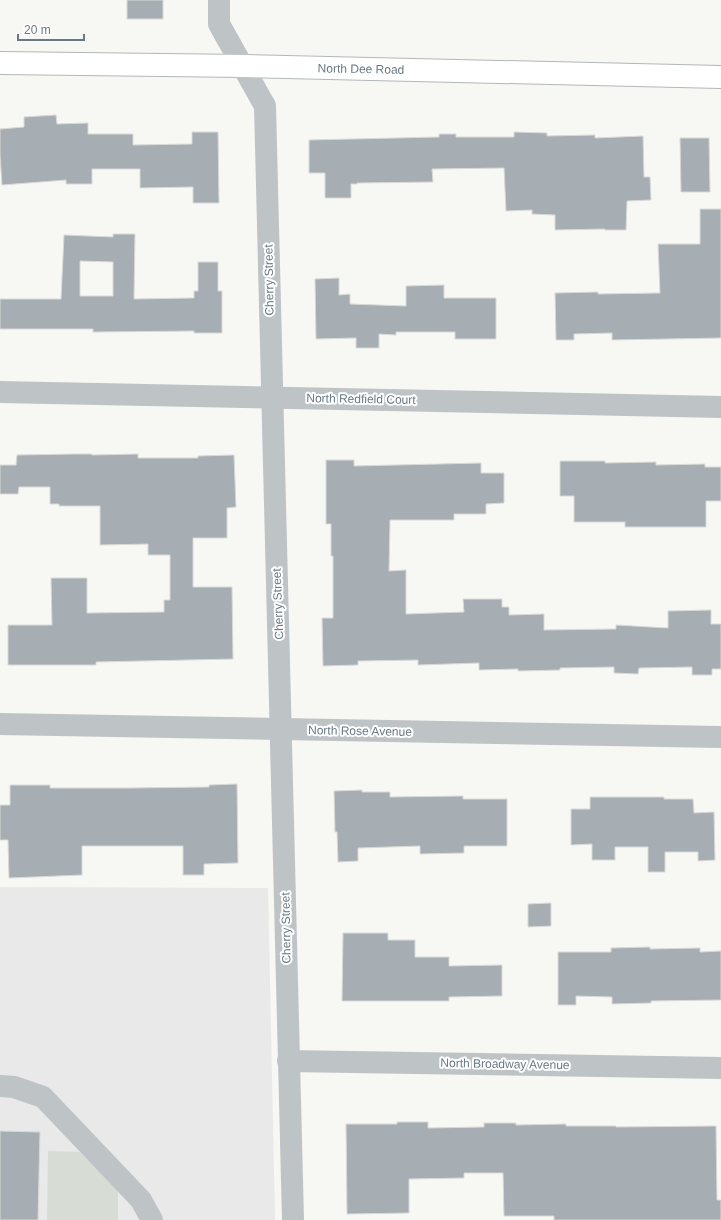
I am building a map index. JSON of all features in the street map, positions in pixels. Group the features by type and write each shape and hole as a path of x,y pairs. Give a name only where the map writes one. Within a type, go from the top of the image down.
{"main road":[{"name":"North Dee Road","path":"0,63 244,66 721,77"}],"street":[{"name":"Cherry Street","path":"219,0 219,24 244,66 265,106 293,1220"},
{"name":"North Redfield Court","path":"0,392 272,396 721,407"},
{"name":"North Rose Avenue","path":"0,724 721,737"},
{"name":"North Broadway Avenue","path":"288,1061 721,1068"},
{"path":"0,1086 14,1086 43,1097 141,1200 152,1220"}],"shaded area":[{"path":"0,887 268,888 275,1220 0,1220"},
{"path":"48,1151 80,1152 118,1191 118,1220 47,1220"}],"building":[{"path":"127,0 163,0 163,19 127,19"},
{"path":"56,115 57,124 88,123 88,134 133,134 133,145 192,144 192,132 218,132 219,203 193,203 193,187 140,188 140,169 92,169 92,184 66,184 66,180 2,185 0,129 24,127 24,117"},
{"path":"514,132 547,133 547,136 595,135 595,138 643,136 644,177 650,177 651,200 627,201 626,230 555,230 555,215 532,214 532,210 506,211 504,168 432,169 433,182 351,184 351,198 325,198 325,173 309,173 309,140 439,137 439,134 456,134 456,137 514,137"},
{"path":"680,138 709,138 710,192 681,192"},
{"path":"700,209 721,209 721,338 612,340 612,333 574,334 574,340 556,340 555,293 660,293 658,244 700,244"},
{"path":"113,234 135,234 134,299 194,298 194,291 198,291 198,262 218,262 218,291 222,291 222,333 194,333 194,331 93,332 93,329 0,329 0,299 61,299 64,235 113,237","holes":["80,261 113,262 113,296 80,296"]},
{"path":"339,278 339,295 350,294 350,304 406,306 406,286 444,285 444,298 496,298 496,339 455,339 455,332 396,332 396,335 379,334 379,348 356,348 356,338 316,339 315,279"},
{"path":"138,454 138,458 198,458 198,456 234,455 236,507 227,508 227,538 193,538 193,587 232,587 233,659 96,662 96,665 8,665 8,625 52,625 51,578 87,578 87,613 164,612 164,600 170,600 170,555 148,555 148,544 100,545 100,506 59,506 59,504 50,504 50,487 19,487 18,494 0,494 0,465 16,465 17,455"},
{"path":"326,460 354,460 354,466 481,463 481,473 504,473 504,503 486,504 486,514 454,514 454,520 390,520 389,571 406,570 406,614 464,612 463,599 502,599 502,607 509,607 509,615 544,614 544,630 616,629 616,625 668,628 668,611 711,610 711,624 721,624 721,669 712,669 712,675 692,675 692,667 639,668 638,674 614,673 614,667 560,668 560,670 518,671 518,669 479,670 479,663 418,665 418,660 358,661 358,665 323,666 322,618 333,618 333,556 331,556 331,524 326,524"},
{"path":"560,461 605,461 605,463 656,462 656,465 705,464 705,467 721,467 721,501 706,501 706,527 625,527 625,522 574,522 574,496 560,496"},
{"path":"237,784 238,863 204,864 204,875 183,875 183,846 82,846 82,875 9,878 8,840 0,840 0,805 10,805 10,785 50,785 50,788 130,788 209,787 209,785"},
{"path":"362,790 362,792 390,792 390,797 463,796 463,799 507,799 507,846 464,846 464,853 420,854 420,846 358,848 358,861 338,862 337,832 335,832 334,791"},
{"path":"590,797 664,797 664,799 693,799 694,813 714,812 715,860 698,861 698,852 665,852 665,872 648,872 648,847 615,847 615,860 592,860 592,844 571,845 571,809 590,809"},
{"path":"551,903 551,926 528,927 528,904"},
{"path":"343,933 388,933 388,940 415,940 415,957 449,957 449,966 502,965 502,996 449,997 449,1001 342,1001"},
{"path":"650,947 650,949 700,948 700,952 721,951 721,1000 651,1001 651,1003 612,1004 612,997 576,996 576,1005 558,1005 558,952 611,952 611,948"},
{"path":"397,1122 428,1122 428,1128 484,1127 484,1123 516,1123 516,1125 566,1124 566,1126 616,1127 716,1126 717,1200 721,1200 721,1220 554,1220 554,1216 504,1216 503,1173 464,1173 464,1178 409,1179 409,1213 347,1214 346,1124 397,1124"},
{"path":"0,1131 40,1132 38,1220 0,1220"}]}
